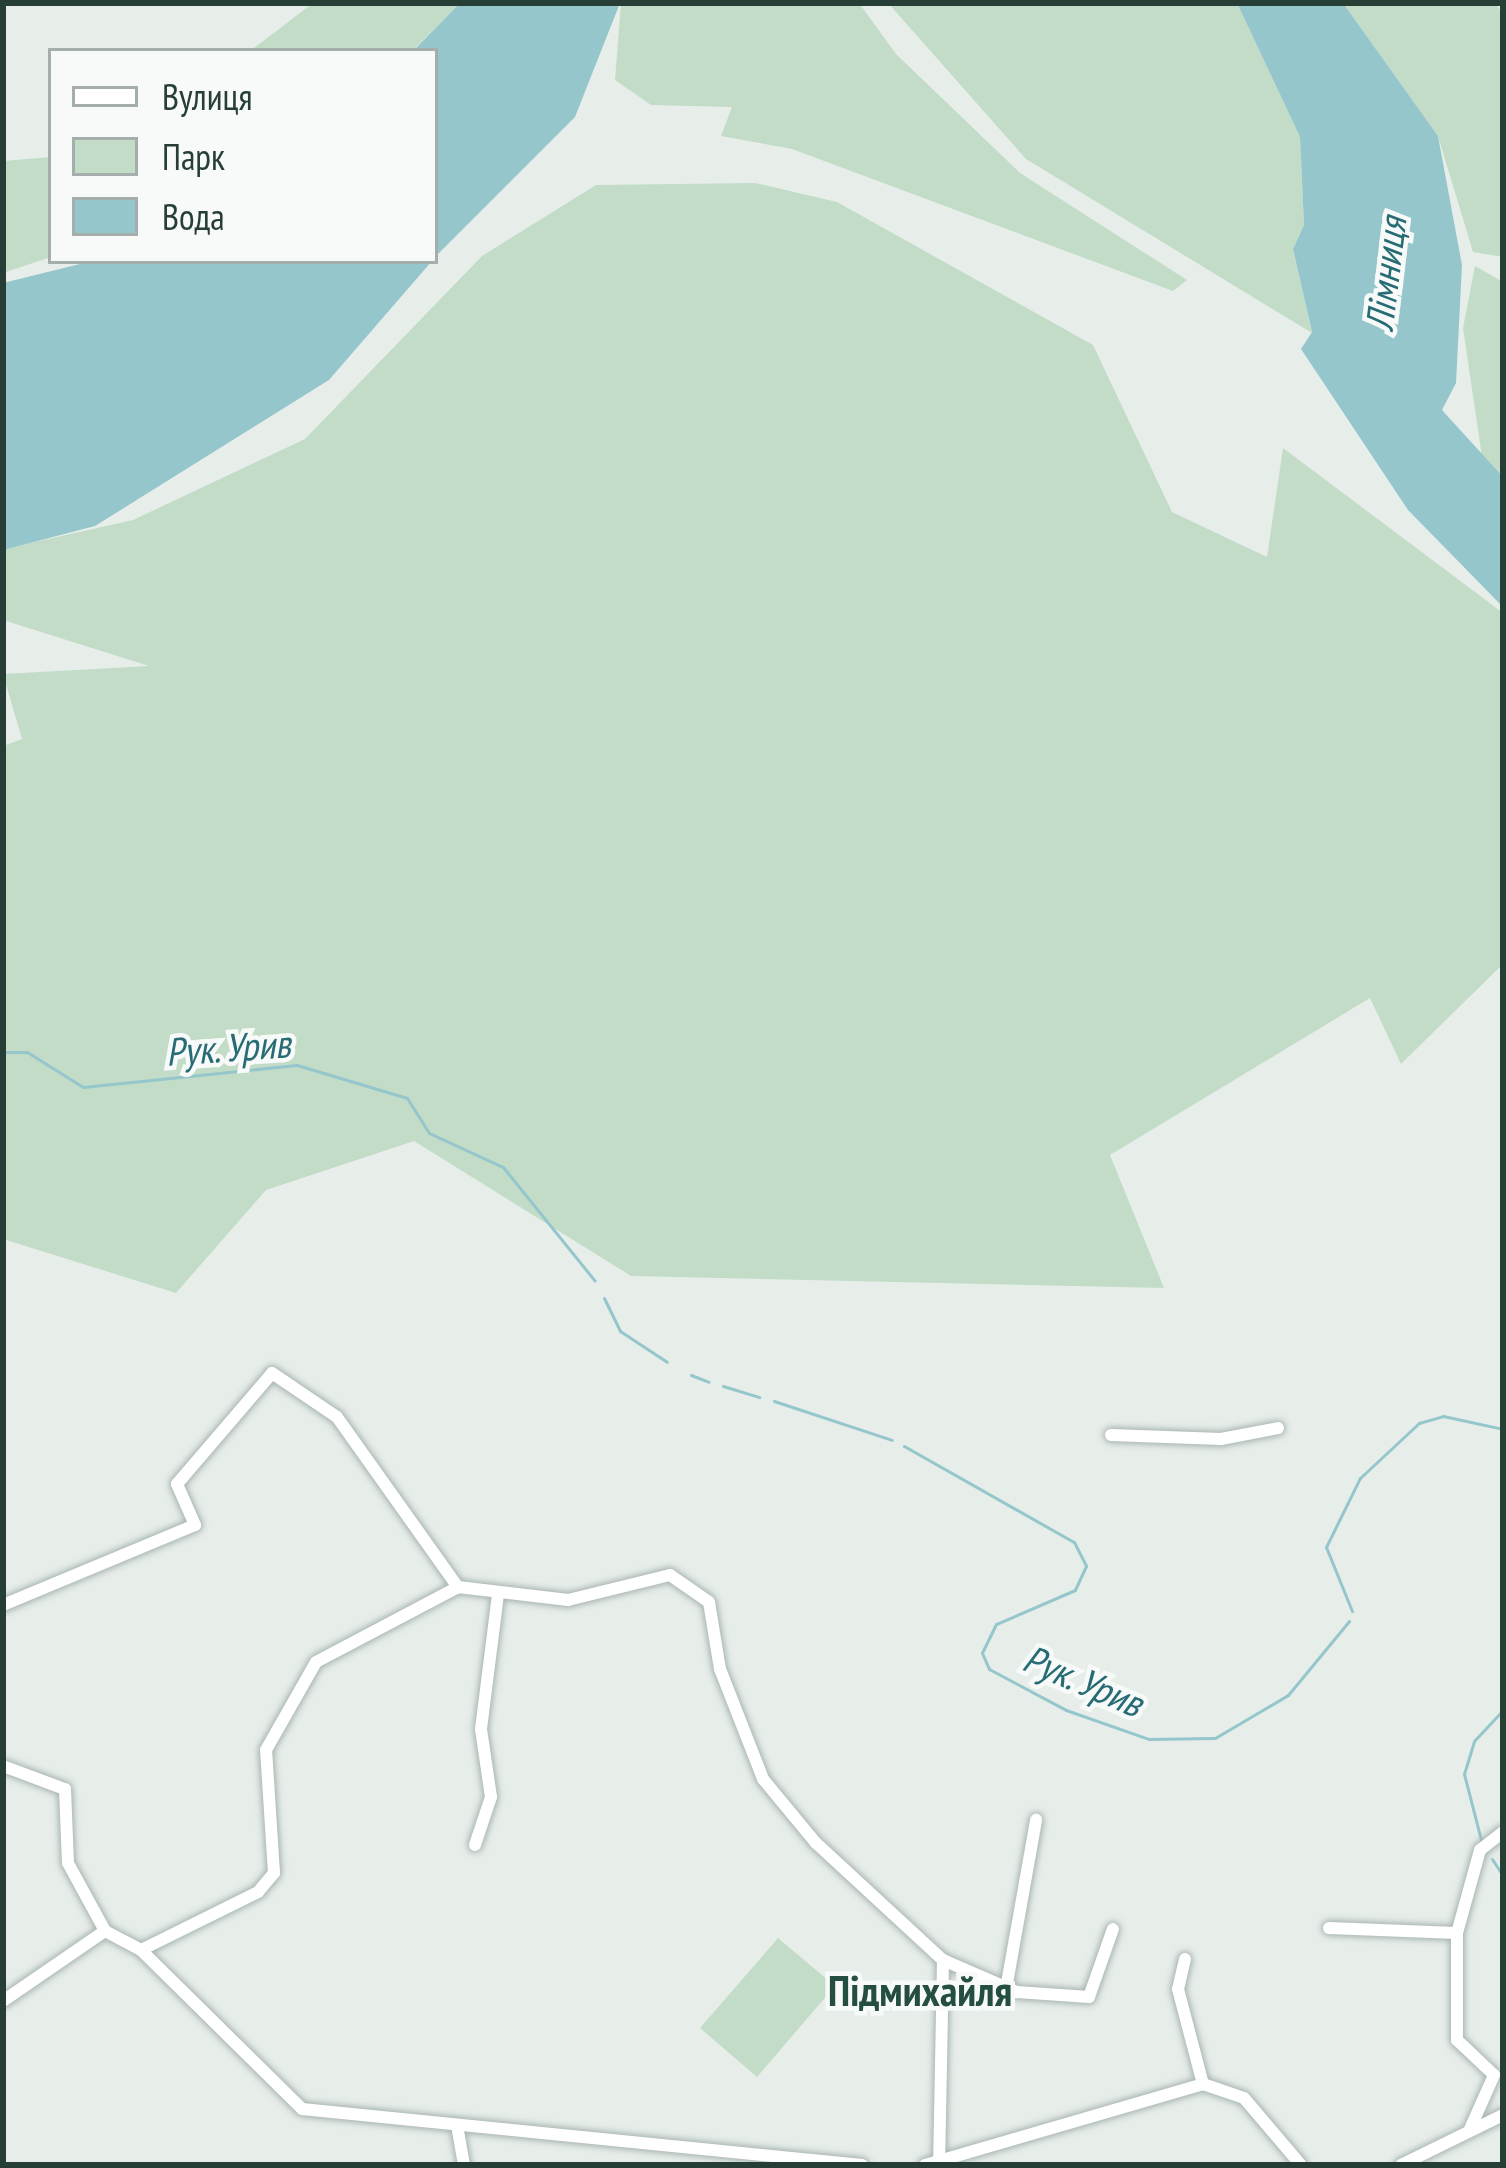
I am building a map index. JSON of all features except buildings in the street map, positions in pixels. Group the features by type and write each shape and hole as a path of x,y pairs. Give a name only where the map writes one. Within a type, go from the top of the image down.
{"street":[{"path":"3,1605 195,1525 177,1484 272,1373 337,1417 458,1587"},
{"path":"1111,1435 1221,1439 1279,1428"},
{"path":"141,1950 258,1892 274,1873 266,1750 316,1662 458,1587 498,1594 600,1598 670,1575 696,1586 763,1779 943,1960 1006,1989 1089,1996 1113,1929"},
{"path":"475,1845 491,1797 481,1729 498,1594"},
{"path":"3,1766 65,1789 68,1863 105,1931 141,1950 289,2104 862,2165"},
{"path":"1006,1989 1036,1820"},
{"path":"1470,2129 1494,2075 1457,2040 1457,1933 1480,1850 1503,1832"},
{"path":"1329,1928 1457,1933"},
{"path":"3,2000 105,1931"},
{"path":"1185,1959 1178,1989 1203,2084"},
{"path":"943,1960 934,2164 1203,2084 1244,2098 1301,2165"},
{"path":"1400,2165 1503,2115"},
{"path":"457,2125 464,2165"}],"green space":[{"path":"313,3 460,3 415,48 254,48"},
{"path":"621,3 859,3 896,54 1020,173 1187,280 1173,291 792,149 721,136 732,107 651,105 615,80"},
{"path":"888,3 1237,3 1300,137 1304,225 1293,249 1312,333 1026,159"},
{"path":"1343,3 1495,3 1503,14 1503,257 1473,252 1438,136"},
{"path":"48,157 48,258 3,273 3,161"},
{"path":"755,183 837,202 1093,345 1172,512 1267,557 1283,448 1503,613 1503,964 1401,1064 1370,998 1110,1155 1164,1288 631,1276 414,1141 266,1190 176,1293 3,1239 3,746 22,739 3,674 149,666 3,620 3,549 133,520 305,439 482,256 596,185"},
{"path":"1475,266 1503,282 1503,477 1483,464 1463,328"},
{"path":"778,1938 835,1986 757,2077 700,2028"}],"water":[{"path":"460,3 620,3 575,117 438,254 438,48 416,48"},
{"name":"Лімниця","path":"1237,3 1343,3 1438,136 1462,265 1456,383 1442,410 1503,477 1503,607 1408,510 1301,349 1312,332 1293,249 1304,225 1300,137"},
{"path":"80,264 429,264 329,380 95,526 3,550 3,283"}],"waterway":[{"name":"Рук. Урив","path":"3,1052 27,1052 83,1087 297,1065 407,1098 429,1133 503,1167 595,1281"},
{"name":"Рук. Урив","path":"604,1298 620,1331 667,1362"},
{"name":"Рук. Урив","path":"691,1375 709,1382"},
{"name":"Рук. Урив","path":"723,1386 759,1397"},
{"name":"Рук. Урив","path":"774,1401 892,1440"},
{"name":"Рук. Урив","path":"1352,1611 1326,1547 1360,1478 1419,1423 1443,1416 1503,1429"},
{"name":"Рук. Урив","path":"904,1446 1074,1542 1086,1566 1075,1590 996,1624 982,1653 989,1669 1066,1710 1149,1739 1215,1738 1288,1695 1349,1621"},
{"name":"Рук. Урив","path":"1481,1840 1464,1774 1474,1741 1503,1710"},
{"name":"Рук. Урив","path":"1492,1859 1503,1876"}],"district":[{"name":"Підмихайля","path":"920,1991"}]}
